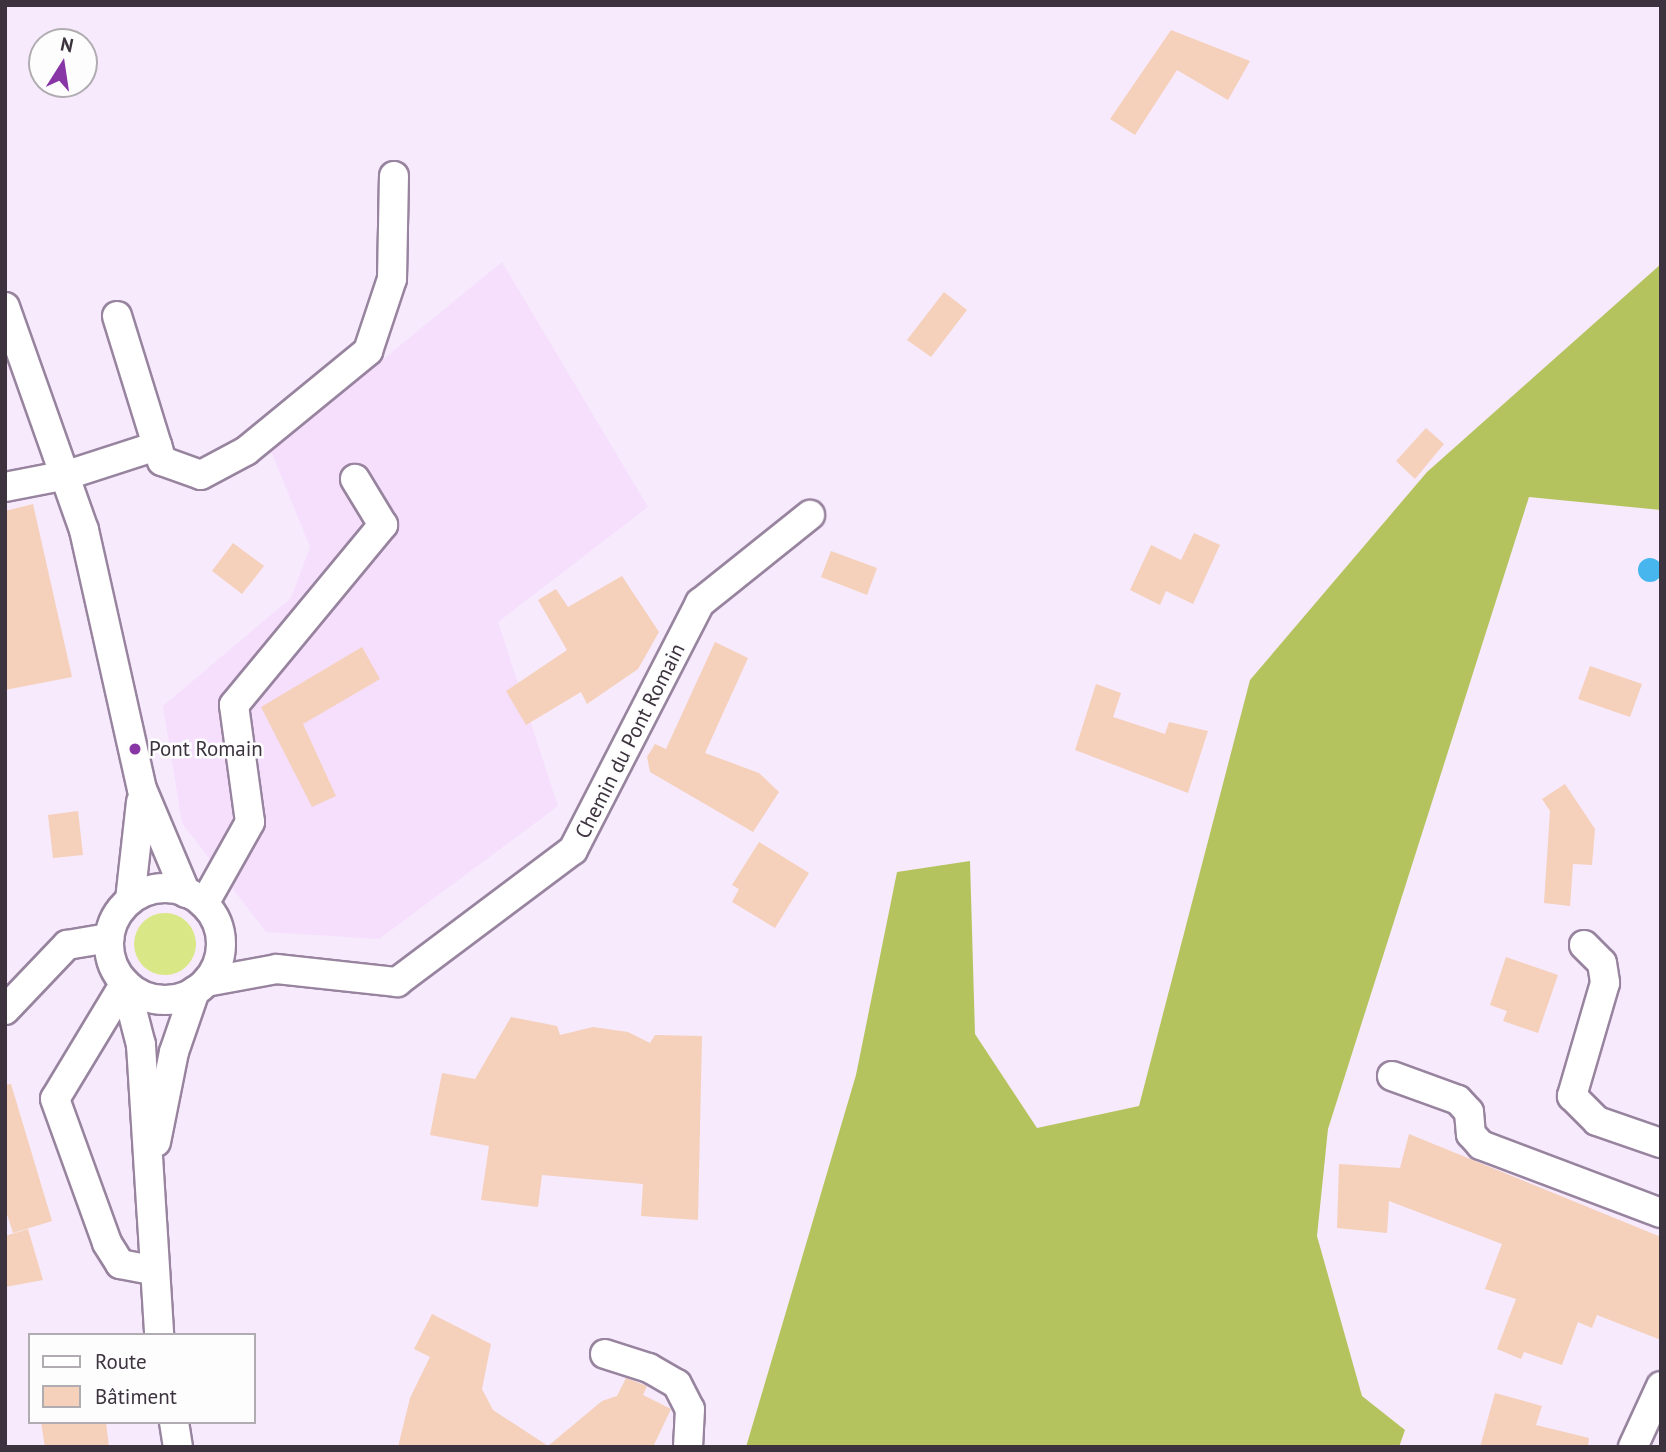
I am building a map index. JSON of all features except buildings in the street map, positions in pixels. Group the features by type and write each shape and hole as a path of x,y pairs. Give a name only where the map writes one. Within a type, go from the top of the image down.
{"street":[{"path":"117,316 162,461 201,475 246,451 368,351 392,279 394,176"},
{"path":"5,307 67,475 94,568 142,789 195,898 221,943 174,1052 148,1183"},
{"path":"5,488 67,475 158,446"},
{"path":"195,898 250,822 234,705 383,525 355,479"},
{"name":"Chemin du Pont Romain","path":"221,943 277,969 397,982 573,850 700,603 810,515"},
{"path":"142,789 130,900 109,938 113,962 125,983 141,1045 151,1270 159,1333"},
{"path":"130,900 157,889 195,898"},
{"path":"5,1010 67,945 109,938"},
{"path":"1584,945 1602,963 1605,983 1572,1096 1597,1121 1661,1143"},
{"name":"Chemin du Pont Romain","path":"201,987 277,969"},
{"path":"125,983 151,998 201,987"},
{"path":"125,983 55,1099 107,1243 120,1264 151,1270"},
{"path":"1392,1076 1458,1100 1469,1112 1471,1134 1482,1144 1661,1213"},
{"path":"605,1354 649,1368 677,1384 690,1409 688,1447"},
{"path":"1633,1447 1661,1386"},
{"path":"174,1424 178,1447"}],"shaded area":[{"path":"502,262 648,507 498,622 558,806 379,939 266,932 182,823 163,706 291,598 310,547 271,451"}],"green space":[{"path":"1661,264 1661,510 1529,497 1328,1129 1317,1236 1362,1396 1405,1430 1399,1447 746,1447 856,1075 897,872 970,861 975,1034 1037,1128 1139,1106 1250,680 1427,472"},
{"path":"159,913 171,913 187,922 194,932 194,956 187,966 171,975 159,975 148,970 139,961 134,950 134,938 139,927 148,918"}],"water":[{"path":"1650,558 1659,561 1662,570 1659,579 1650,582 1641,579 1638,570 1641,561"}],"place":[{"name":"Pont Romain","path":"135,749"}]}
